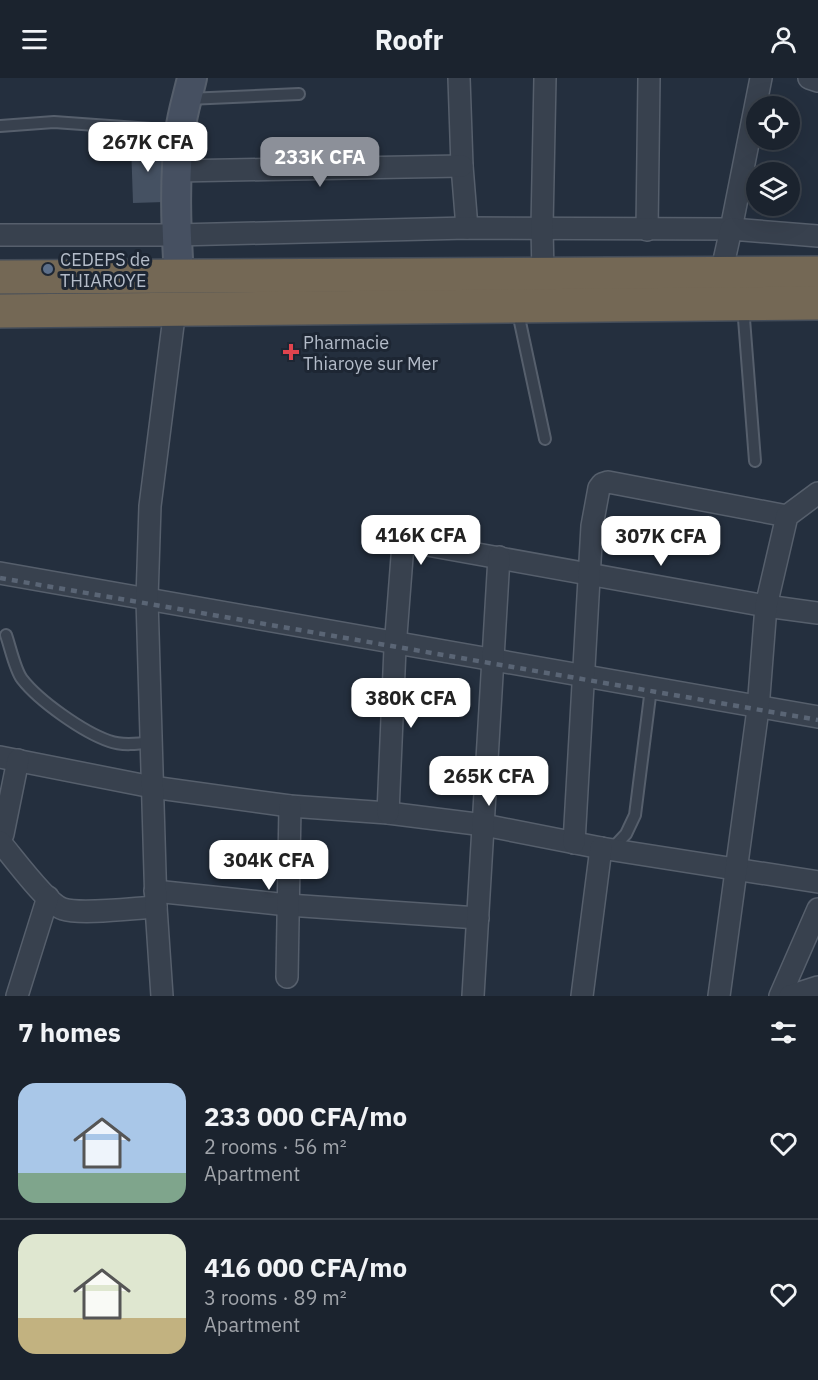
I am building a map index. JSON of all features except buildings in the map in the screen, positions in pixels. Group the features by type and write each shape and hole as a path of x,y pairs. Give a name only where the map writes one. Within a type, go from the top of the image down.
{"highway":[{"path":"0,278 818,273"},
{"path":"0,311 818,303"}],"street":[{"path":"459,78 467,228"},
{"path":"543,274 545,78"},
{"path":"647,230 649,78"},
{"path":"721,274 761,78"},
{"path":"809,78 818,81"},
{"path":"180,276 177,235 177,171 180,131 189,88"},
{"path":"177,171 462,166"},
{"path":"0,235 177,235 542,227 731,230 818,236"},
{"path":"162,996 155,899 147,599 150,506 175,309"},
{"path":"574,843 592,526 599,488 608,482 787,516"},
{"path":"718,996 758,706 766,606 787,516 818,493"},
{"path":"388,813 395,642 405,541 766,606 818,613"},
{"path":"473,996 499,557"},
{"path":"0,573 818,717"},
{"path":"478,918 288,905 155,899 79,911 62,909 48,897 0,841 3,834 9,759 152,787 290,806 388,813 484,825 606,849 818,882"},
{"path":"287,977 290,806"},
{"path":"582,996 606,849"},
{"path":"17,996 48,897"},
{"path":"780,996 818,909"},
{"path":"790,996 818,987"}],"lane":[{"path":"189,88 300,94"},
{"path":"0,126 54,122 180,131"},
{"path":"743,303 755,461"},
{"path":"516,305 545,439"},
{"path":"6,635 21,678 51,706 87,730 111,742 134,744 151,742"},
{"path":"606,849 626,834 635,815 651,688"}],"railway":[{"path":"0,578 818,720"}],"place":[{"name":"CEDEPS de THIAROYE","path":"48,269"},
{"name":"Pharmacie Thiaroye sur Mer","path":"291,352"}]}
